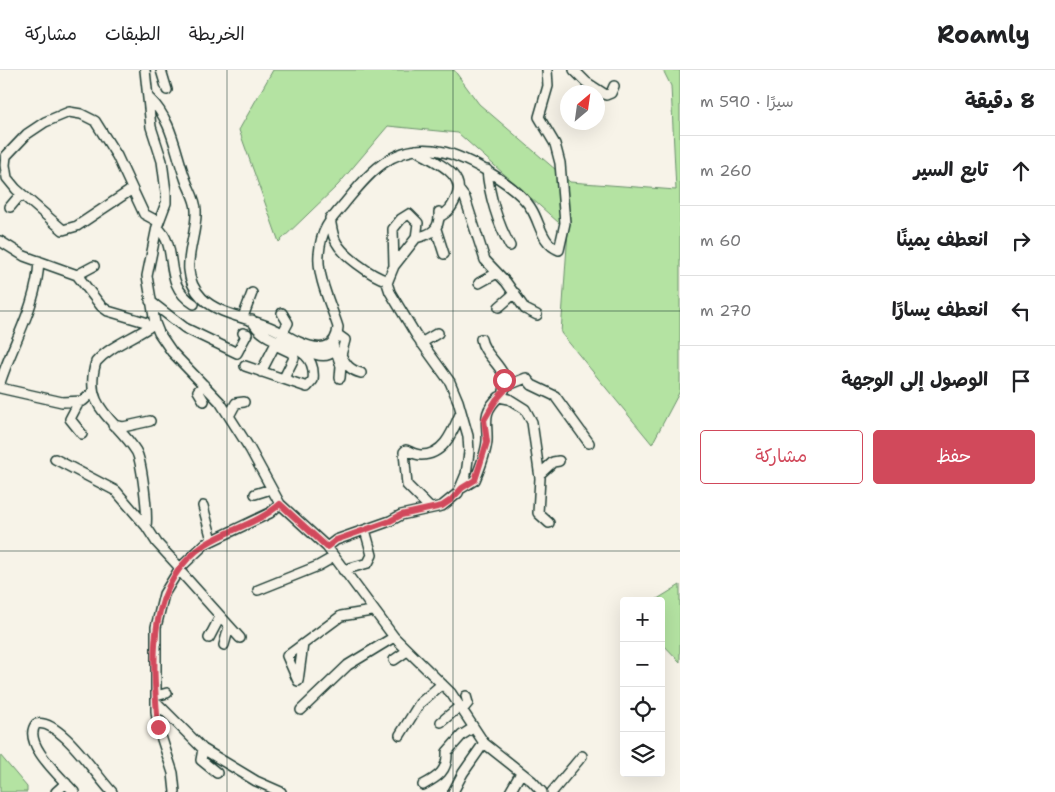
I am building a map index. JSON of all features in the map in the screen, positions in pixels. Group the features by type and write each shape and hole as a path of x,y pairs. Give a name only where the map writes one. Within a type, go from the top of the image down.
{"street":[{"path":"145,70 150,99 148,109 151,127 162,161 166,192 166,203 158,224 147,276 152,325"},
{"path":"161,70 166,90"},
{"path":"273,328 274,334 313,354 322,356 332,354 338,327 319,264 321,240 330,218 372,170 385,162 416,150 435,150 476,163 487,170 526,202 547,241 552,248 559,250 565,222 560,163 555,144 539,117 548,86 547,70"},
{"path":"574,70 600,93 606,95 611,93 614,86"},
{"path":"150,99 165,120 174,138 183,172 196,206 188,254 193,281 201,297 207,302 273,328 313,348 320,349 335,342 345,340 341,355 344,362 349,368 361,373"},
{"path":"131,190 69,230 57,227 4,180 6,156 15,145 36,127 69,112 81,114 94,122 117,156 131,190 144,214 158,224 163,232 177,290 194,304"},
{"path":"416,150 450,172 460,184 460,190 449,212 439,214 436,229 444,254"},
{"path":"487,170 490,194 496,206 501,230 510,246"},
{"path":"460,190 465,198 482,253 525,309 537,315"},
{"path":"10,207 21,194"},
{"path":"394,266 393,230 406,216 413,216 418,223 416,238 394,266 388,281 390,292 421,343 450,382 466,424 469,452 462,488"},
{"path":"330,218 334,239 339,246 365,269 388,281"},
{"path":"416,238 430,234 436,229"},
{"path":"0,241 24,256 77,275 101,306 108,311 152,325 172,352 204,384 228,416 250,449 280,504 327,547 372,611 407,651 442,684 462,708 472,728 484,743 522,773 542,792"},
{"path":"0,383 22,332 36,285 39,261"},
{"path":"77,275 94,266"},
{"path":"479,283 497,273"},
{"path":"247,319 252,293"},
{"path":"499,307 514,293"},
{"path":"150,301 178,324 228,350 237,353 247,334 243,333"},
{"path":"282,314 288,323 282,334"},
{"path":"245,366 310,386 314,380 313,363 305,354 259,332 247,319"},
{"path":"146,526 148,516 139,457 113,426 99,406 93,392 96,362 108,351 152,325"},
{"path":"421,343 438,333"},
{"path":"481,339 486,354 499,366 506,386"},
{"path":"335,342 341,366 340,378"},
{"path":"260,372 275,346 292,353 294,358 284,378"},
{"path":"327,547 336,540 401,515 442,506 451,500 462,488 475,480 487,442 484,420 506,386 526,378 532,385 555,396 589,443"},
{"path":"204,384 198,391 204,401"},
{"path":"0,388 62,402 79,402 88,399 93,392"},
{"path":"499,397 509,399 529,414 545,493 538,513 549,523"},
{"path":"79,402 70,419 82,434"},
{"path":"228,416 236,403 244,402"},
{"path":"430,508 407,485 404,452 406,450 414,454 427,454 443,446 451,436 461,412"},
{"path":"113,426 150,421"},
{"path":"55,460 102,483 121,496 133,513 146,526 157,543 240,638"},
{"path":"540,474 552,462 559,461"},
{"path":"101,472 102,483"},
{"path":"255,494 271,488"},
{"path":"175,792 173,773 158,727 156,699 155,650 158,616 164,594 179,569 201,548 212,540 270,513 280,504"},
{"path":"203,506 212,540"},
{"path":"343,570 368,563 372,555 365,530"},
{"path":"258,590 318,566 334,557"},
{"path":"303,644 341,616 372,611"},
{"path":"209,638 220,617"},
{"path":"224,645 230,627"},
{"path":"301,710 348,665 394,637"},
{"path":"394,660 407,651"},
{"path":"400,735 420,703 442,684"},
{"path":"156,699 167,693"},
{"path":"441,722 468,703 466,696"},
{"path":"156,699 203,749 256,780 281,792"},
{"path":"74,792 33,742 33,728 36,724 46,724 62,734 112,792"},
{"path":"422,785 440,776 447,762 447,752 462,735 472,728"},
{"path":"453,792 466,768 484,743"},
{"path":"203,749 201,760 217,773"},
{"path":"552,792 582,756"},
{"path":"510,792 522,773"},
{"path":"56,792 66,783"}],"green space":[{"path":"273,70 454,70 479,104 570,182 676,190 671,86 663,70 680,70 680,391 652,444 561,333 568,231 458,133 388,126 338,185 279,242 239,130"},
{"path":"680,585 680,662 665,646 665,597 660,597"},
{"path":"0,755 27,787 27,792 0,792"}],"route":[{"path":"158,727 156,627 164,594 180,568 205,544 250,524 270,513 280,504 327,547 336,540 390,521 401,515 442,506 451,500 462,488 475,480 487,442 484,420 496,400 505,390 504,380"}]}
